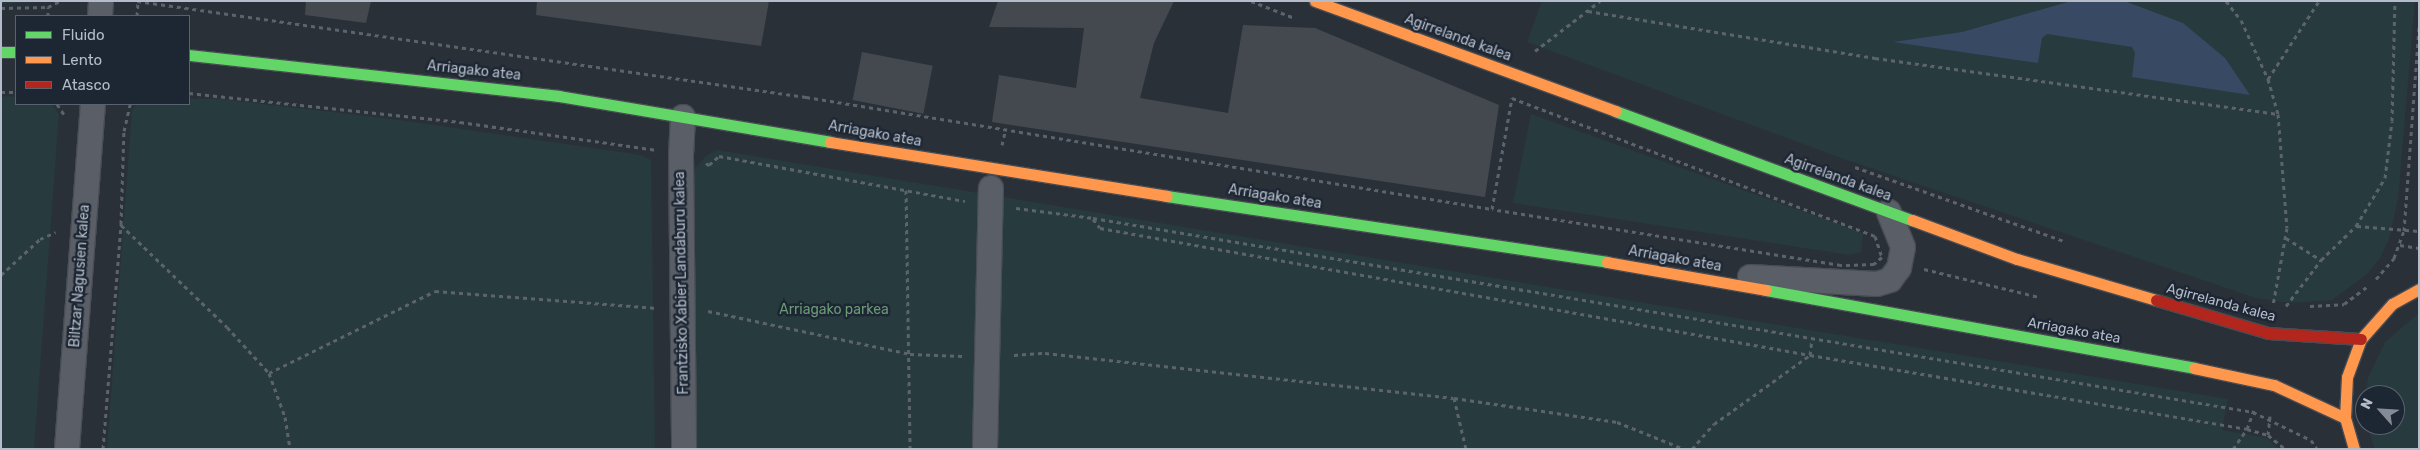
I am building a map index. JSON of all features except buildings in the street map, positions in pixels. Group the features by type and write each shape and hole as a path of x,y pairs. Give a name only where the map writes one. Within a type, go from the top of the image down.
{"main road":[{"name":"Agirrelanda kalea","path":"1315,1 2017,259 2194,312 2282,334 2361,339"},
{"path":"1,52 15,52"},
{"name":"Arriagako atea","path":"190,55 559,96 995,170 1670,273 2243,377 2274,385 2345,418"},
{"path":"2354,449 2345,418 2347,377 2361,339 2392,304 2416,285"}],"street":[{"path":"100,15 101,1"},
{"name":"Biltzar Nagusien kalea","path":"67,449 93,105"},
{"name":"Frantzisko Xabier Landaburu kalea","path":"683,117 681,154 684,449"},
{"path":"986,449 985,357 990,196"},
{"path":"1670,273 1877,284 1890,280 1900,263 1902,247 1889,212"}],"path":[{"path":"1,8 48,8 60,1"},
{"path":"1521,78 1534,53 1600,1"},
{"path":"2226,1 2241,20 2268,79 2278,114 2286,238 2272,311 2285,307 2294,307"},
{"path":"2268,79 2319,1"},
{"path":"2282,334 2285,307 2321,260 2356,226 2377,194 2388,162 2395,67 2394,1"},
{"path":"137,15 137,2 806,97 1841,265"},
{"path":"48,8 48,15"},
{"path":"1588,11 1875,58 2278,114"},
{"path":"2304,306 2344,304 2373,283 2394,258 2400,245 2404,230 2419,26"},
{"path":"1,92 15,92"},
{"path":"190,93 460,122 681,154 709,164 719,156 906,190 990,196 1093,218 2253,412 2270,418 2311,440 2317,449"},
{"path":"1492,209 1512,98 1875,236 1882,257"},
{"path":"58,105 70,124"},
{"path":"103,449 121,224 124,131 130,105"},
{"path":"906,190 910,449"},
{"path":"1088,210 1100,228 2268,435 2285,449"},
{"path":"121,224 227,327 268,373 285,417 290,449"},
{"path":"2356,226 2419,231"},
{"path":"1,275 40,239 56,232"},
{"path":"2286,238 2321,260"},
{"path":"2400,245 2419,248"},
{"path":"268,373 436,291 660,309"},
{"path":"702,310 910,354 985,357 1045,353 1454,398 1617,422 1684,449"},
{"path":"1692,449 1714,424 1810,355 1812,338"},
{"path":"2268,435 2274,385"},
{"path":"1454,398 1466,449"}],"green space":[{"path":"1,1 54,1 1,4"},
{"path":"1542,1 2415,1 2398,199 2389,239 2380,258 2366,275 2332,300 2292,303 2256,298 1844,159 1527,42"},
{"path":"1,96 15,97 15,105 53,105 59,114 34,449 1,449"},
{"path":"190,99 220,99 392,119 641,155 651,160 655,449 107,449 132,110 136,105 190,105"},
{"path":"1531,114 1863,233 1861,252 1849,255 1513,203"},
{"name":"Arriagako parkea","path":"717,150 2228,399 2222,430 2267,438 2278,449 697,449 695,168 706,156"},
{"path":"2419,313 2419,449 2375,449 2370,435 2405,435 2405,385 2367,385 2368,378 2385,342"}],"water":[{"path":"2068,2 2127,2 2183,23 2225,58 2250,95 2132,77 2135,53 2132,47 2047,34 2042,38 2038,63 1893,42 1962,32"}],"traffic: fast":[{"path":"1,52 15,52"},
{"path":"190,55 559,96 830,142"},
{"path":"1615,111 1912,220"},
{"path":"1167,196 1607,262"},
{"path":"1766,290 2194,368"}],"traffic: slow":[{"path":"1315,1 1615,111"},
{"path":"830,142 1167,196"},
{"path":"1912,220 2017,259 2156,300"},
{"path":"1607,262 1766,290"},
{"path":"2354,449 2345,418 2347,377 2361,339 2392,304 2419,289"},
{"path":"2194,368 2274,385 2345,418"}],"traffic: jam":[{"path":"2156,300 2268,333 2361,339"}]}
